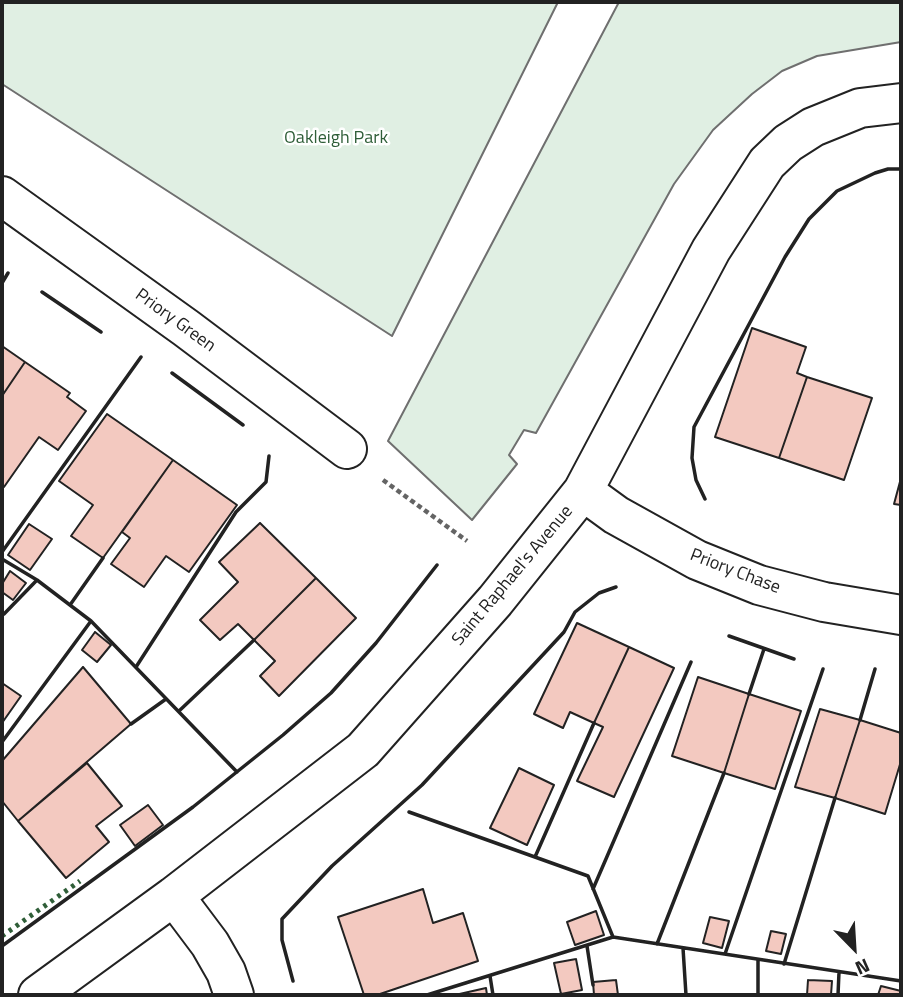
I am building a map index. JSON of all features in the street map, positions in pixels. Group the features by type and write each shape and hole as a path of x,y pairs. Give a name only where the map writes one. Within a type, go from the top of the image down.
{"street":[{"name":"Saint Raphael's Avenue","path":"38,995 174,896 363,750 495,601 583,491 711,250 767,163 788,143 813,127 860,108 901,103"},
{"name":"Priory Green","path":"2,196 186,328 347,449"},
{"name":"Priory Chase","path":"583,491 616,514 697,560 759,585 824,602 901,615"},
{"path":"174,896 210,944 226,972 234,995"}],"path":[{"path":"347,449 396,491 467,541"}],"green space":[{"name":"Oakleigh Park","path":"2,2 558,2 392,336 2,84"},
{"path":"619,2 901,2 901,42 817,56 782,71 713,130 674,184 536,433 524,430 509,455 517,464 472,520 388,441"}],"building":[{"path":"752,328 806,347 797,373 807,377 779,458 715,437"},
{"path":"2,346 25,362 2,396"},
{"path":"25,362 70,393 67,397 86,411 58,450 39,437 4,487 2,396"},
{"path":"807,377 872,398 844,480 779,458"},
{"path":"107,414 173,460 103,558 71,536 93,505 59,481"},
{"path":"173,460 237,505 189,572 166,556 144,587 111,564 130,538 122,532"},
{"path":"901,478 901,505 894,504"},
{"path":"260,523 316,578 254,640 238,624 220,640 200,620 238,582 219,562"},
{"path":"29,524 52,539 30,570 8,555"},
{"path":"10,571 26,583 13,600 2,592 2,584"},
{"path":"316,578 356,618 279,696 260,676 275,661 254,640"},
{"path":"577,623 629,647 594,723 570,712 563,728 534,714"},
{"path":"95,632 111,645 97,662 82,650"},
{"path":"629,647 674,668 614,797 577,781 603,727 594,723"},
{"path":"83,667 131,724 18,821 2,801 2,761"},
{"path":"698,677 749,694 724,773 672,756"},
{"path":"2,683 21,696 2,723"},
{"path":"749,694 801,711 775,789 724,773"},
{"path":"820,709 860,720 835,798 795,787"},
{"path":"860,720 901,733 901,761 885,814 835,798"},
{"path":"87,763 122,806 96,826 109,842 66,878 18,821"},
{"path":"519,768 554,785 527,845 490,828"},
{"path":"148,805 163,825 135,846 120,825"},
{"path":"423,889 433,923 463,913 478,961 377,995 364,995 338,917"},
{"path":"596,911 604,935 575,945 567,922"},
{"path":"710,917 729,921 722,948 703,943"},
{"path":"771,931 786,934 781,954 766,951"},
{"path":"576,959 582,990 561,994 554,963"},
{"path":"616,980 618,995 594,995 593,982"},
{"path":"808,980 832,981 831,995 807,995"},
{"path":"881,986 901,991 901,995 878,995"},
{"path":"486,988 487,995 455,995"}],"hedge":[{"path":"2,936 80,881"}],"wall":[{"path":"705,499 696,480 692,458 694,427 785,257 809,219 837,191 875,173 901,169"},
{"path":"2,283 8,273"},
{"path":"42,292 101,332"},
{"path":"2,552 141,357"},
{"path":"172,373 243,425"},
{"path":"136,667 236,512 266,482 269,456"},
{"path":"70,605 103,558"},
{"path":"2,559 37,580 91,621 237,772"},
{"path":"2,946 193,807 331,693 376,643 437,565"},
{"path":"4,614 37,580"},
{"path":"293,981 282,940 282,919 332,866 422,785 564,632 575,612 599,593 616,587"},
{"path":"2,742 91,621"},
{"path":"729,636 794,659"},
{"path":"179,711 254,640"},
{"path":"749,694 764,649"},
{"path":"593,889 691,662"},
{"path":"725,954 823,669"},
{"path":"860,720 875,669"},
{"path":"131,724 166,699"},
{"path":"535,857 594,723"},
{"path":"657,944 724,773"},
{"path":"784,964 835,798"},
{"path":"409,812 588,876 613,937 427,995"},
{"path":"613,937 901,981"},
{"path":"587,946 593,985"},
{"path":"683,948 686,995"},
{"path":"758,960 758,995"},
{"path":"838,995 839,972"},
{"path":"490,976 493,995"}]}
